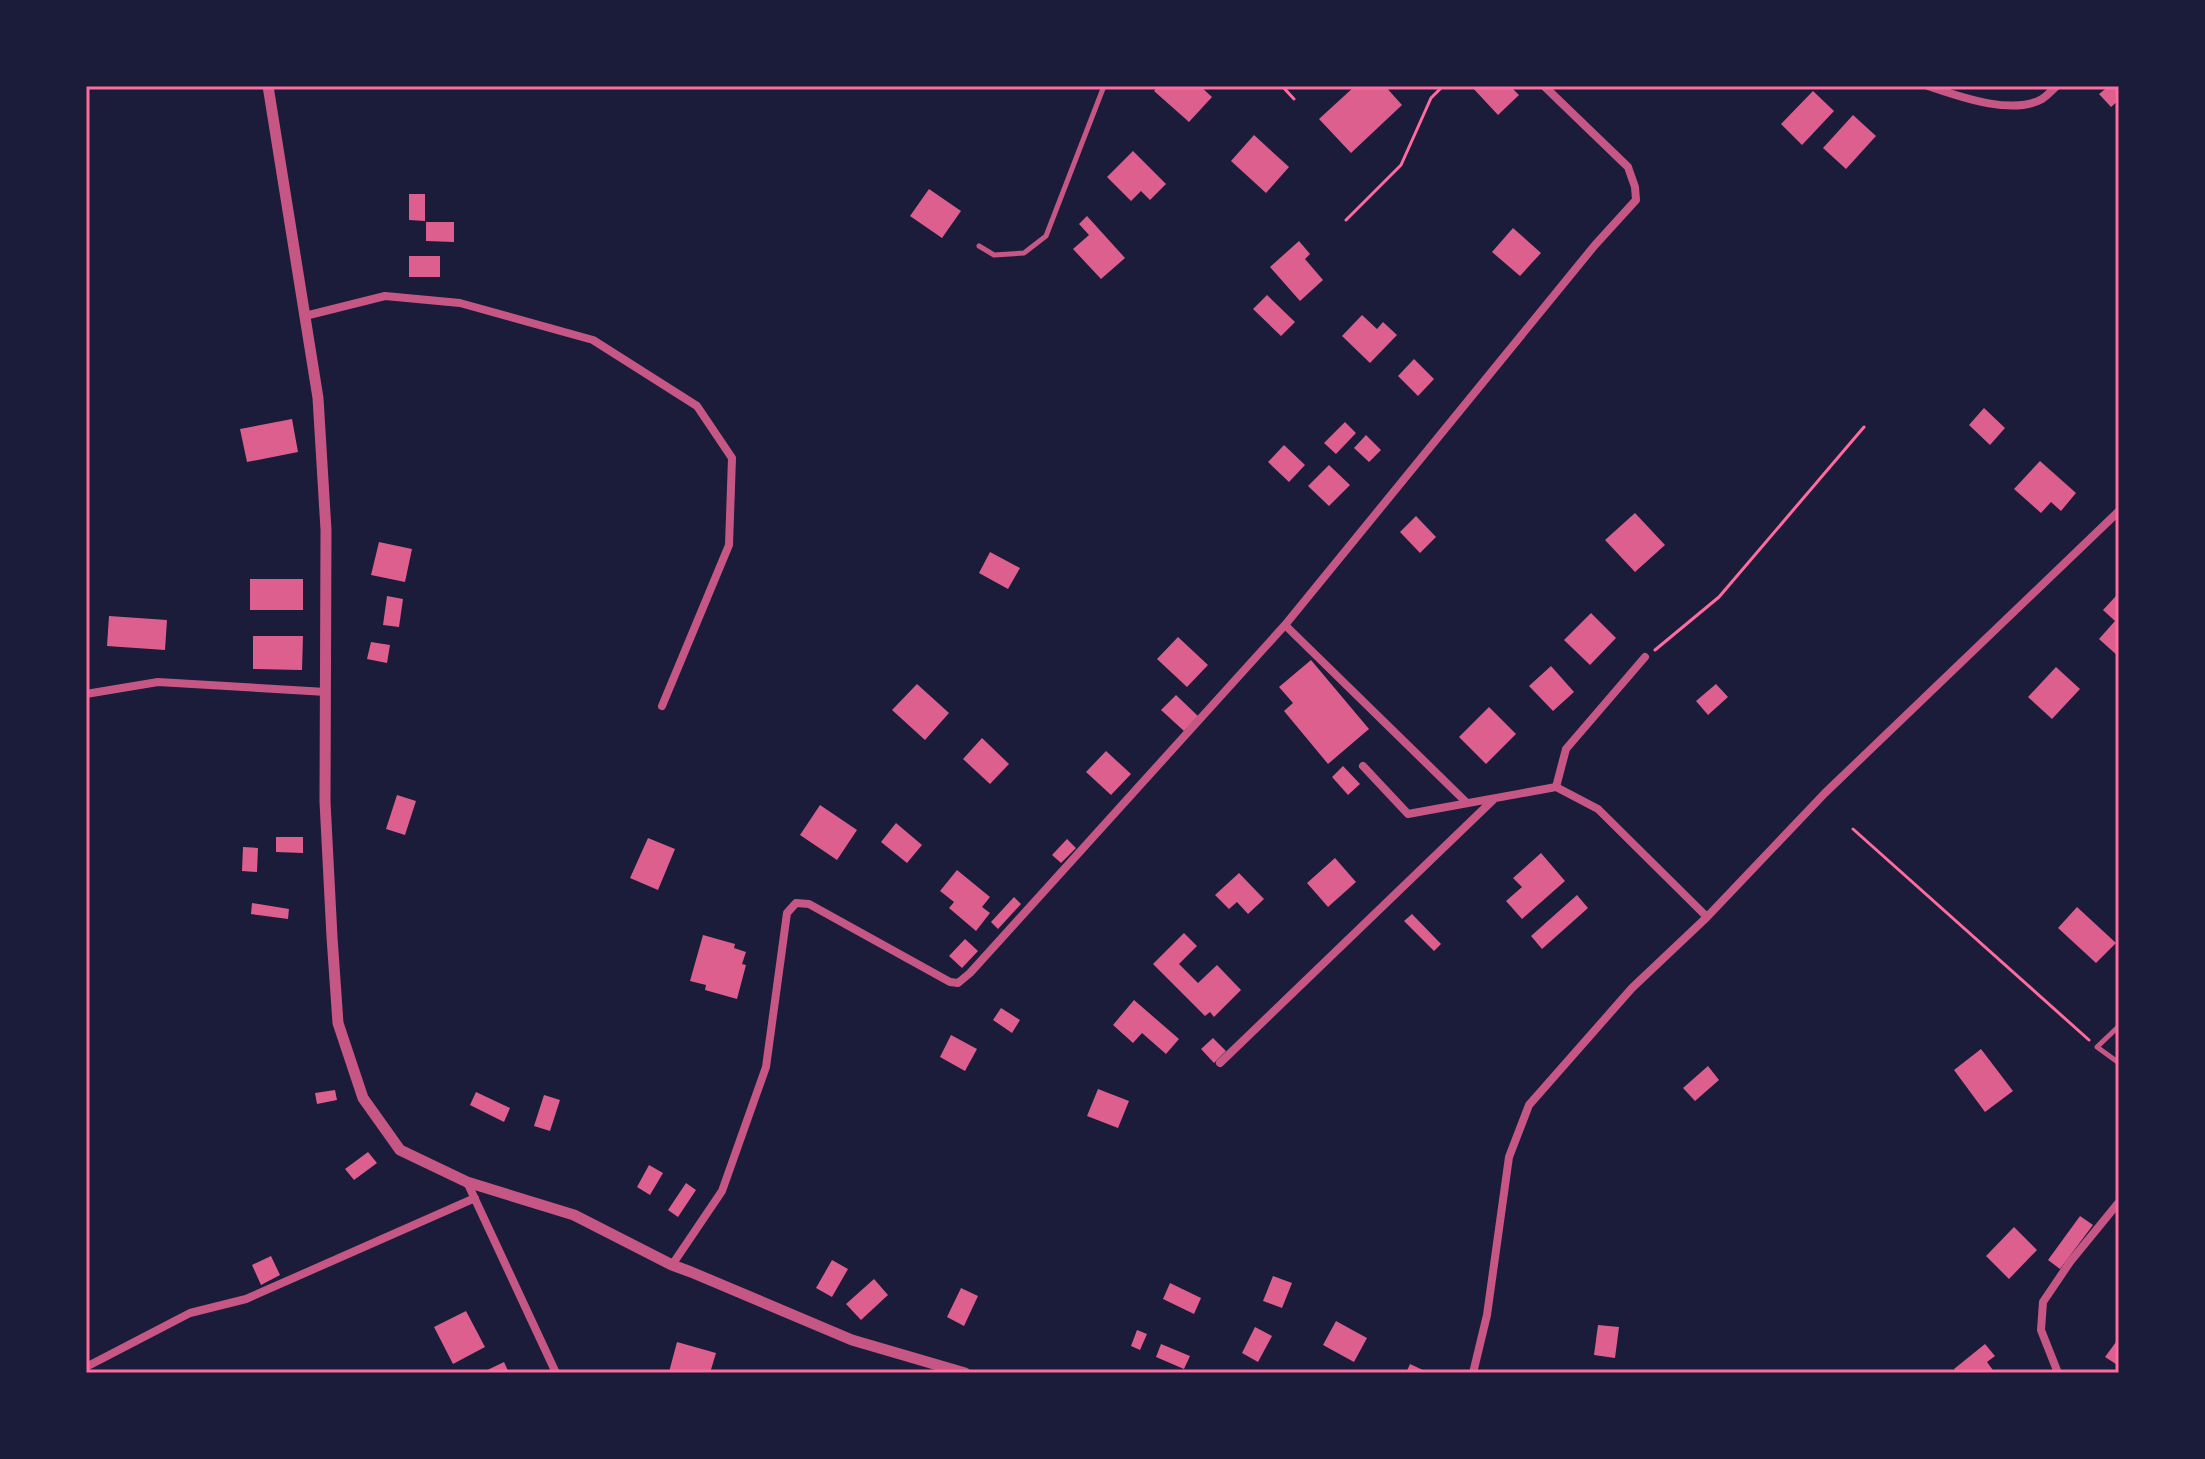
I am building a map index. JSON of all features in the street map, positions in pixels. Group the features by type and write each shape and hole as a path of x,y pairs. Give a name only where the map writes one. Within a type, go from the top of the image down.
{"street":[{"path":"268,86 318,398 326,515 325,802 338,1023 363,1098 400,1150 467,1182 574,1215 672,1265 852,1340 965,1373"},
{"path":"672,1265 722,1191 766,1067 787,913 796,903 809,904 950,982 958,983 970,973 1285,625 1595,245 1636,200 1628,167 1544,86"},
{"path":"1928,86 1976,101 2010,106 2041,100 2057,86"},
{"path":"305,316 385,296 460,303 593,340 697,406 732,458 729,545 662,706"},
{"path":"1473,1373 1487,1315 1509,1157 1529,1105 1632,988 1707,917 1825,793 2119,511"},
{"path":"1285,625 1467,803"},
{"path":"1556,787 1566,749 1645,657"},
{"path":"86,694 158,682 326,692"},
{"path":"1363,766 1408,814 1556,787 1598,809 1707,917"},
{"path":"1220,1063 1495,798"},
{"path":"467,1182 556,1373"},
{"path":"86,1367 190,1313 246,1299 475,1198"},
{"path":"2058,1373 2041,1330 2043,1302 2070,1262 2119,1202"}],"lane":[{"path":"979,246 994,255 1024,253 1046,236 1104,86"},
{"path":"2119,1026 2097,1047 2119,1063"}],"path":[{"path":"1282,86 1294,99"},
{"path":"1346,220 1401,165 1431,98 1443,86"},
{"path":"1645,657 1719,597 1864,427"},
{"path":"1853,829 2097,1047"}],"building":[{"path":"1158,86 1200,86 1212,97 1189,122 1154,91"},
{"path":"1355,86 1385,86 1402,105 1351,153 1319,119"},
{"path":"1471,86 1510,86 1519,95 1498,115"},
{"path":"2109,86 2119,86 2119,100 2111,107 2099,94"},
{"path":"1813,91 1834,111 1802,145 1781,124"},
{"path":"1853,115 1876,136 1846,169 1823,148"},
{"path":"1254,135 1289,167 1266,193 1231,161"},
{"path":"1133,151 1166,184 1150,200 1141,191 1131,201 1107,177"},
{"path":"929,189 961,211 942,238 910,216"},
{"path":"409,194 425,194 425,221 409,220"},
{"path":"1087,216 1125,258 1101,279 1073,249 1089,235 1079,224"},
{"path":"426,222 454,222 454,242 426,241"},
{"path":"1513,228 1541,253 1520,276 1492,252"},
{"path":"1299,241 1310,254 1305,259 1323,280 1300,301 1270,267"},
{"path":"409,256 440,256 440,277 409,277"},
{"path":"1267,295 1295,322 1281,336 1253,309"},
{"path":"1362,315 1377,329 1383,322 1397,335 1370,363 1342,336"},
{"path":"1414,359 1434,379 1418,396 1398,376"},
{"path":"1984,408 2005,428 1990,445 1969,425"},
{"path":"292,419 298,452 247,462 240,429"},
{"path":"1345,422 1356,433 1336,454 1324,443"},
{"path":"1366,435 1381,450 1369,462 1354,448"},
{"path":"1284,445 1305,465 1289,482 1268,462"},
{"path":"2040,461 2076,493 2061,511 2051,502 2041,513 2014,489"},
{"path":"1329,465 1350,485 1329,506 1308,486"},
{"path":"1635,513 1665,545 1635,572 1605,540"},
{"path":"1416,516 1436,537 1420,553 1400,532"},
{"path":"379,542 412,549 405,582 371,575"},
{"path":"990,552 1020,568 1008,589 979,573"},
{"path":"250,579 303,579 303,610 250,610"},
{"path":"387,596 403,599 399,627 383,625"},
{"path":"2116,596 2119,599 2119,657 2099,639 2115,621 2103,610"},
{"path":"1591,613 1616,638 1590,665 1564,640"},
{"path":"109,616 167,620 165,650 107,646"},
{"path":"253,636 303,636 302,670 253,669"},
{"path":"1178,637 1208,665 1187,687 1157,659"},
{"path":"371,642 390,645 387,663 367,659"},
{"path":"1311,660 1369,729 1328,764 1284,711 1293,703 1279,687"},
{"path":"1551,666 1574,692 1553,711 1529,686"},
{"path":"2056,667 2080,689 2052,719 2028,697"},
{"path":"917,684 949,713 925,740 892,710"},
{"path":"1716,684 1728,697 1708,715 1696,701"},
{"path":"1176,695 1198,716 1184,731 1161,710"},
{"path":"1489,707 1516,734 1486,764 1459,737"},
{"path":"982,738 1009,764 990,784 963,759"},
{"path":"1106,751 1131,774 1111,795 1086,772"},
{"path":"1343,766 1360,784 1348,795 1332,777"},
{"path":"397,795 416,801 405,835 386,829"},
{"path":"820,805 857,830 837,860 800,835"},
{"path":"896,823 922,845 907,863 881,842"},
{"path":"276,837 303,837 303,853 276,852"},
{"path":"648,838 675,849 658,890 630,878"},
{"path":"1067,839 1076,848 1061,863 1052,855"},
{"path":"243,847 258,848 257,872 242,871"},
{"path":"1541,853 1565,881 1522,919 1506,901 1522,887 1513,878"},
{"path":"1335,858 1356,882 1328,907 1307,883"},
{"path":"957,870 990,897 982,907 990,913 976,931 949,908 954,902 940,891"},
{"path":"1239,873 1264,899 1248,914 1237,902 1229,909 1215,895"},
{"path":"1577,895 1588,908 1542,949 1531,936"},
{"path":"1014,897 1021,904 998,929 991,922"},
{"path":"252,903 289,909 288,919 251,914"},
{"path":"2077,907 2116,943 2096,963 2058,928"},
{"path":"1412,914 1441,944 1434,951 1404,921"},
{"path":"1184,933 1197,946 1179,964 1198,983 1217,965 1241,990 1214,1017 1210,1012 1205,1016 1153,964"},
{"path":"703,935 735,944 734,948 746,952 742,964 746,965 737,999 705,990 706,985 690,981"},
{"path":"965,939 978,951 962,968 949,956"},
{"path":"1134,1000 1179,1039 1166,1054 1142,1033 1133,1043 1113,1025"},
{"path":"1001,1008 1020,1020 1012,1033 993,1020"},
{"path":"951,1035 977,1049 965,1071 940,1057"},
{"path":"1213,1038 1226,1051 1214,1063 1201,1049"},
{"path":"1981,1049 2013,1091 1985,1112 1954,1070"},
{"path":"1708,1066 1719,1080 1695,1101 1683,1088"},
{"path":"1098,1089 1129,1101 1118,1128 1087,1116"},
{"path":"335,1090 337,1100 317,1104 315,1093"},
{"path":"476,1092 510,1108 504,1122 470,1105"},
{"path":"544,1095 560,1100 550,1131 534,1126"},
{"path":"368,1152 377,1163 354,1180 345,1169"},
{"path":"649,1165 663,1173 650,1195 637,1187"},
{"path":"686,1183 696,1190 678,1217 668,1210"},
{"path":"2080,1216 2093,1225 2060,1269 2048,1260"},
{"path":"2014,1227 2037,1250 2009,1279 1986,1256"},
{"path":"271,1256 280,1275 261,1285 252,1265"},
{"path":"832,1260 848,1269 832,1297 816,1288"},
{"path":"1273,1276 1292,1283 1282,1308 1263,1301"},
{"path":"874,1279 888,1295 861,1320 846,1304"},
{"path":"1170,1283 1201,1298 1194,1314 1163,1299"},
{"path":"961,1288 978,1296 964,1326 947,1317"},
{"path":"466,1311 485,1347 453,1364 434,1327"},
{"path":"1336,1321 1367,1338 1354,1362 1323,1345"},
{"path":"1598,1325 1619,1327 1615,1358 1594,1355"},
{"path":"1255,1327 1272,1336 1258,1362 1242,1353"},
{"path":"1137,1330 1147,1334 1140,1350 1131,1346"},
{"path":"677,1342 716,1353 710,1373 669,1372"},
{"path":"2116,1342 2119,1344 2119,1366 2105,1357"},
{"path":"1161,1344 1190,1356 1184,1369 1156,1357"},
{"path":"1985,1344 1995,1356 1987,1362 1995,1373 1957,1373 1954,1369"},
{"path":"504,1362 509,1373 481,1373"},
{"path":"1410,1364 1425,1371 1424,1373 1406,1373"}]}
